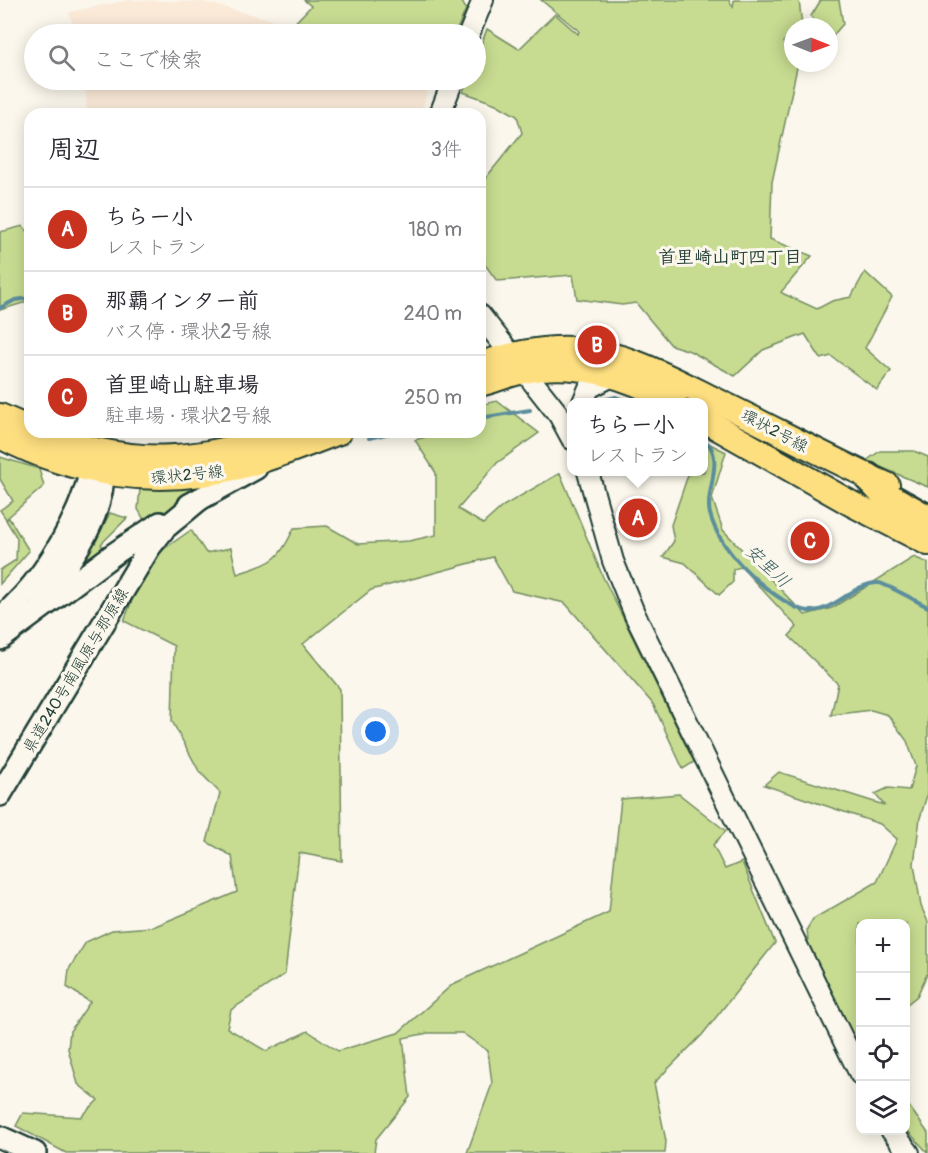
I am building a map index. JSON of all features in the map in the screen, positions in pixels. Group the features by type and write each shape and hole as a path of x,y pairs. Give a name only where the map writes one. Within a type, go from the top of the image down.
{"highway":[{"path":"868,477 885,495 928,519"}],"main road":[{"name":"環状2号線","path":"486,381 518,362 574,349 631,361 928,504"},
{"name":"環状2号線","path":"486,364 518,362 573,368 612,376 666,398"},
{"path":"0,416 24,426"},
{"name":"環状2号線","path":"708,422 852,504 928,543"},
{"name":"環状2号線","path":"0,436 32,451 99,465 137,459 186,457 306,438"},
{"name":"環状2号線","path":"49,438 99,465"},
{"path":"0,639 21,621 114,554 289,441"},
{"path":"0,618 27,591 47,564 77,511 99,465"},
{"path":"21,621 62,571 87,530 103,491 99,465"},
{"name":"県道240号南風原与那原線","path":"0,795 131,576 159,534 200,499"},
{"path":"114,554 120,553 128,559 132,568 131,576"},
{"path":"0,1137 35,1153"}],"street":[{"path":"473,24 483,0"},
{"path":"442,108 449,90"},
{"path":"486,323 559,416 567,430"},
{"path":"585,398 589,388 612,376"},
{"path":"589,476 613,561 634,615 856,1064"},
{"path":"894,1135 909,1153"}],"shaded area":[{"path":"129,0 203,2 290,24 72,24 69,12"},
{"path":"86,90 428,90 422,108 87,108"}],"green space":[{"path":"304,0 461,0 466,9 459,24 294,24 311,6"},
{"path":"541,0 729,0 733,7 734,0 799,0 801,18 784,18 784,72 796,72 772,182 770,239 812,256 781,292 784,294 817,309 832,301 851,297 865,272 892,297 865,348 891,371 877,390 831,356 821,359 805,334 763,350 735,376 690,351 671,345 636,303 622,305 577,299 573,275 497,281 486,266 486,178 522,133 517,116 496,104 463,92 464,90 486,90 487,29 519,49 555,14 578,34 579,31"},
{"path":"821,0 839,0 843,24 838,30 838,18 812,18 811,16"},
{"path":"24,227 24,303 0,310 0,232"},
{"path":"497,401 539,433 497,463 458,509 483,524 503,506 560,473 603,577 694,762 683,769 653,704 565,603 512,591 493,557 371,590 303,644 340,689 342,861 299,853 285,974 231,1010 227,1028 266,1051 308,1031 338,1051 398,1033 453,984 609,912 621,799 679,794 726,831 713,845 725,869 742,862 775,943 702,1035 654,1083 666,1141 665,1153 467,1153 492,1084 488,1051 462,1033 428,1033 403,1038 410,1097 376,1139 374,1153 66,1153 16,1126 23,1113 81,1117 98,1100 78,1084 68,1049 70,1031 90,1002 67,987 69,969 86,942 112,930 153,927 237,892 232,856 207,842 220,793 199,771 172,721 174,646 124,621 147,561 191,530 206,553 231,548 237,574 273,560 294,528 327,526 358,544 409,541 436,535 436,473 415,440 422,438 486,438 486,404"},
{"path":"708,443 726,452 712,498 723,530 805,615 832,608 914,557 928,563 928,792 920,818 914,864 921,906 928,922 928,972 917,996 910,1002 910,919 856,919 856,1046 809,952 807,929 813,919 877,882 897,839 880,824 764,785 779,772 884,805 875,794 888,788 909,790 916,766 907,741 888,715 871,710 831,715 838,684 789,636 797,627 741,567 733,569 733,582 719,595 685,563 663,557 674,541 671,525 688,476 708,476"},
{"path":"880,451 914,451 928,457 928,487 866,461"},
{"path":"0,457 39,469 44,486 6,519 0,510 13,501 0,479"},
{"path":"206,484 147,525 138,509 140,489"},
{"path":"110,513 127,518 101,544 107,553 81,568"},
{"path":"9,518 29,551 0,584 0,570 16,560 17,538 6,520"},
{"path":"910,1108 928,1133 928,1153 910,1133"}],"waterway":[{"name":"安里川","path":"0,308 15,300 24,299"},
{"name":"安里川","path":"612,398 619,398"},
{"name":"安里川","path":"486,417 530,410"},
{"name":"安里川","path":"708,444 714,456 709,505 715,528 732,555 769,590 795,607 807,611 828,607 868,584 879,583 928,607"}],"place":[{"name":"那覇インター前","path":"597,345"},
{"name":"ちらー小","path":"638,518"},
{"name":"首里崎山駐車場","path":"810,541"}],"district":[{"name":"首里崎山町四丁目","path":"730,257"}]}
